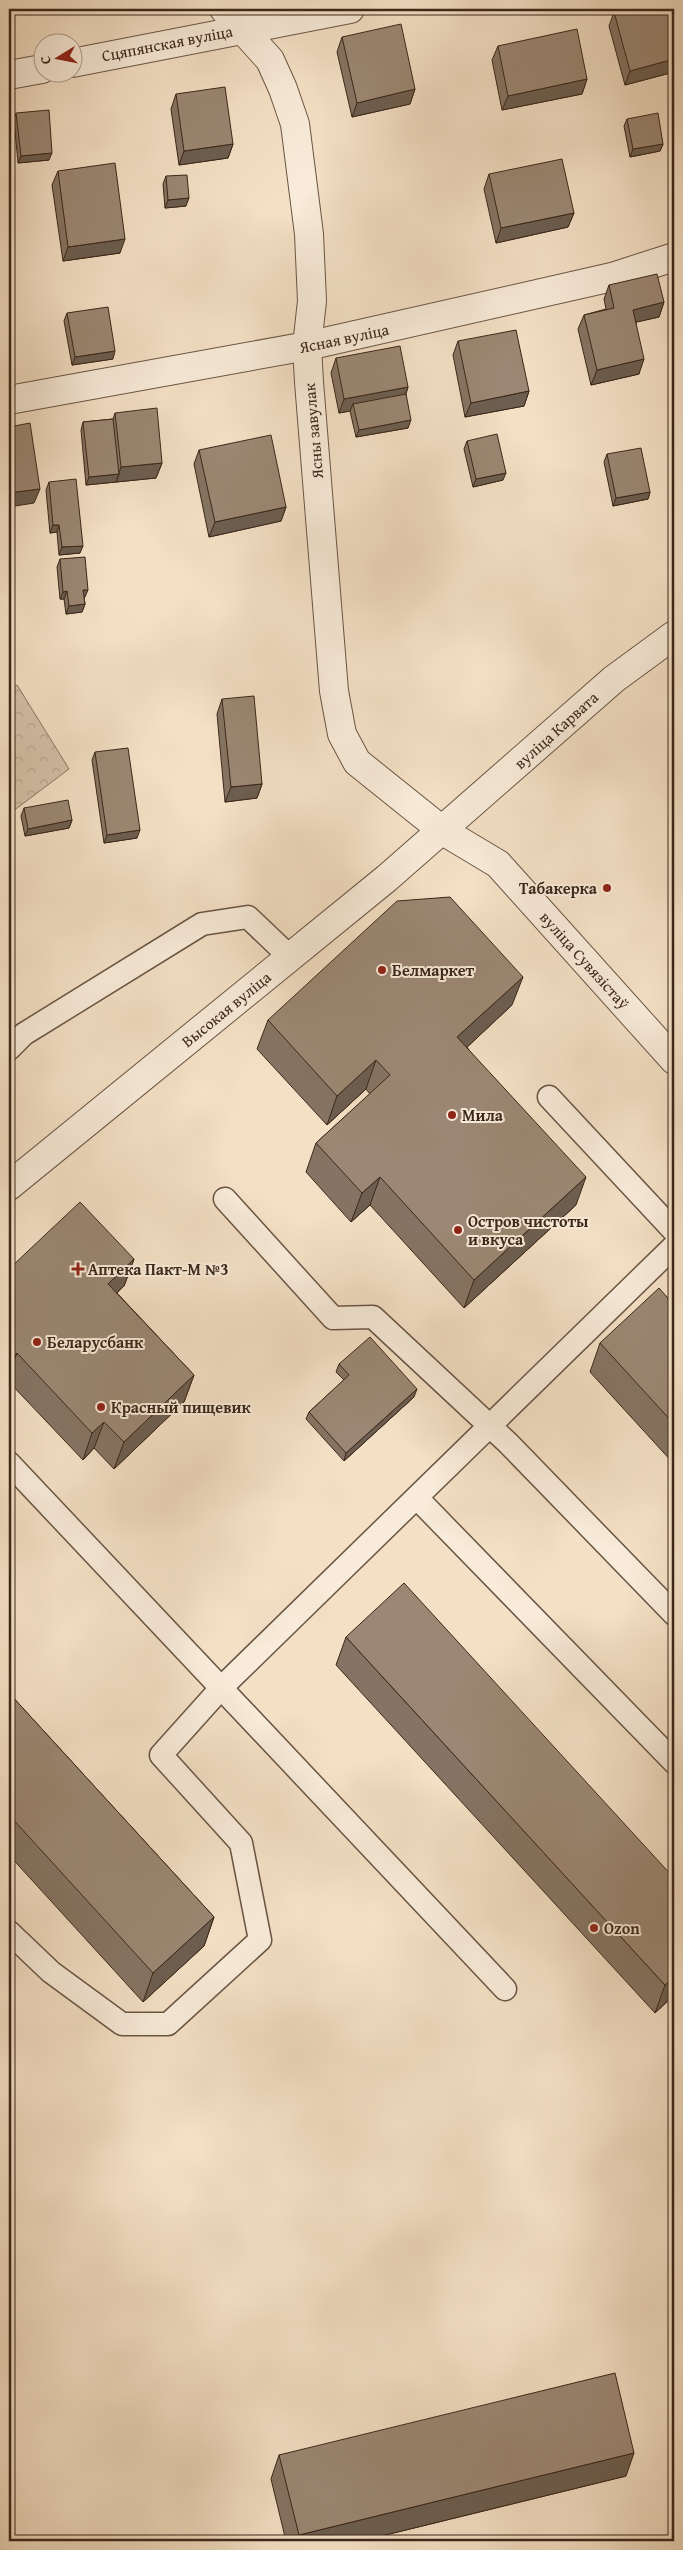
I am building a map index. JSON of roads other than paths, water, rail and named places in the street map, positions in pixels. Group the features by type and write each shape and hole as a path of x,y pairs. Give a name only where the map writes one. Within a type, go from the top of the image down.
{"street":[{"name":"Сцяпянская вуліца","path":"82,59 233,18 350,9"},
{"name":"Ясны завулак","path":"233,18 270,60 283,89 295,124 309,234 312,301 307,346 334,691 342,734 356,762 443,831"},
{"path":"9,76 32,71"},
{"name":"Ясная вуліца","path":"9,400 307,346 612,277 674,257"},
{"name":"вуліца Карвата","path":"443,831 614,679 674,635"},
{"name":"Высокая вуліца","path":"9,1186 443,831"},
{"name":"вуліца Сувязістаў","path":"443,831 498,864 674,1060"}],"lane":[{"path":"9,1050 24,1034 202,924 248,918 290,957"},
{"path":"549,1097 674,1231"},
{"path":"225,1199 333,1318 372,1317 514,1450 674,1614"},
{"path":"9,1932 51,1972 122,2024 168,2024 260,1940 241,1843 161,1755 222,1687 674,1246"},
{"path":"9,1463 222,1687 505,1990"},
{"path":"417,1498 674,1762"}],"place":[{"name":"Табакерка","path":"607,888"},
{"name":"Белмаркет","path":"382,970"},
{"name":"Мила","path":"452,1115"},
{"name":"Остров чистоты и вкуса","path":"458,1230"},
{"name":"Аптека Пакт-М №3","path":"78,1269"},
{"name":"Беларусбанк","path":"37,1342"},
{"name":"Красный пищевик","path":"101,1407"},
{"name":"Ozon","path":"594,1928"}]}
